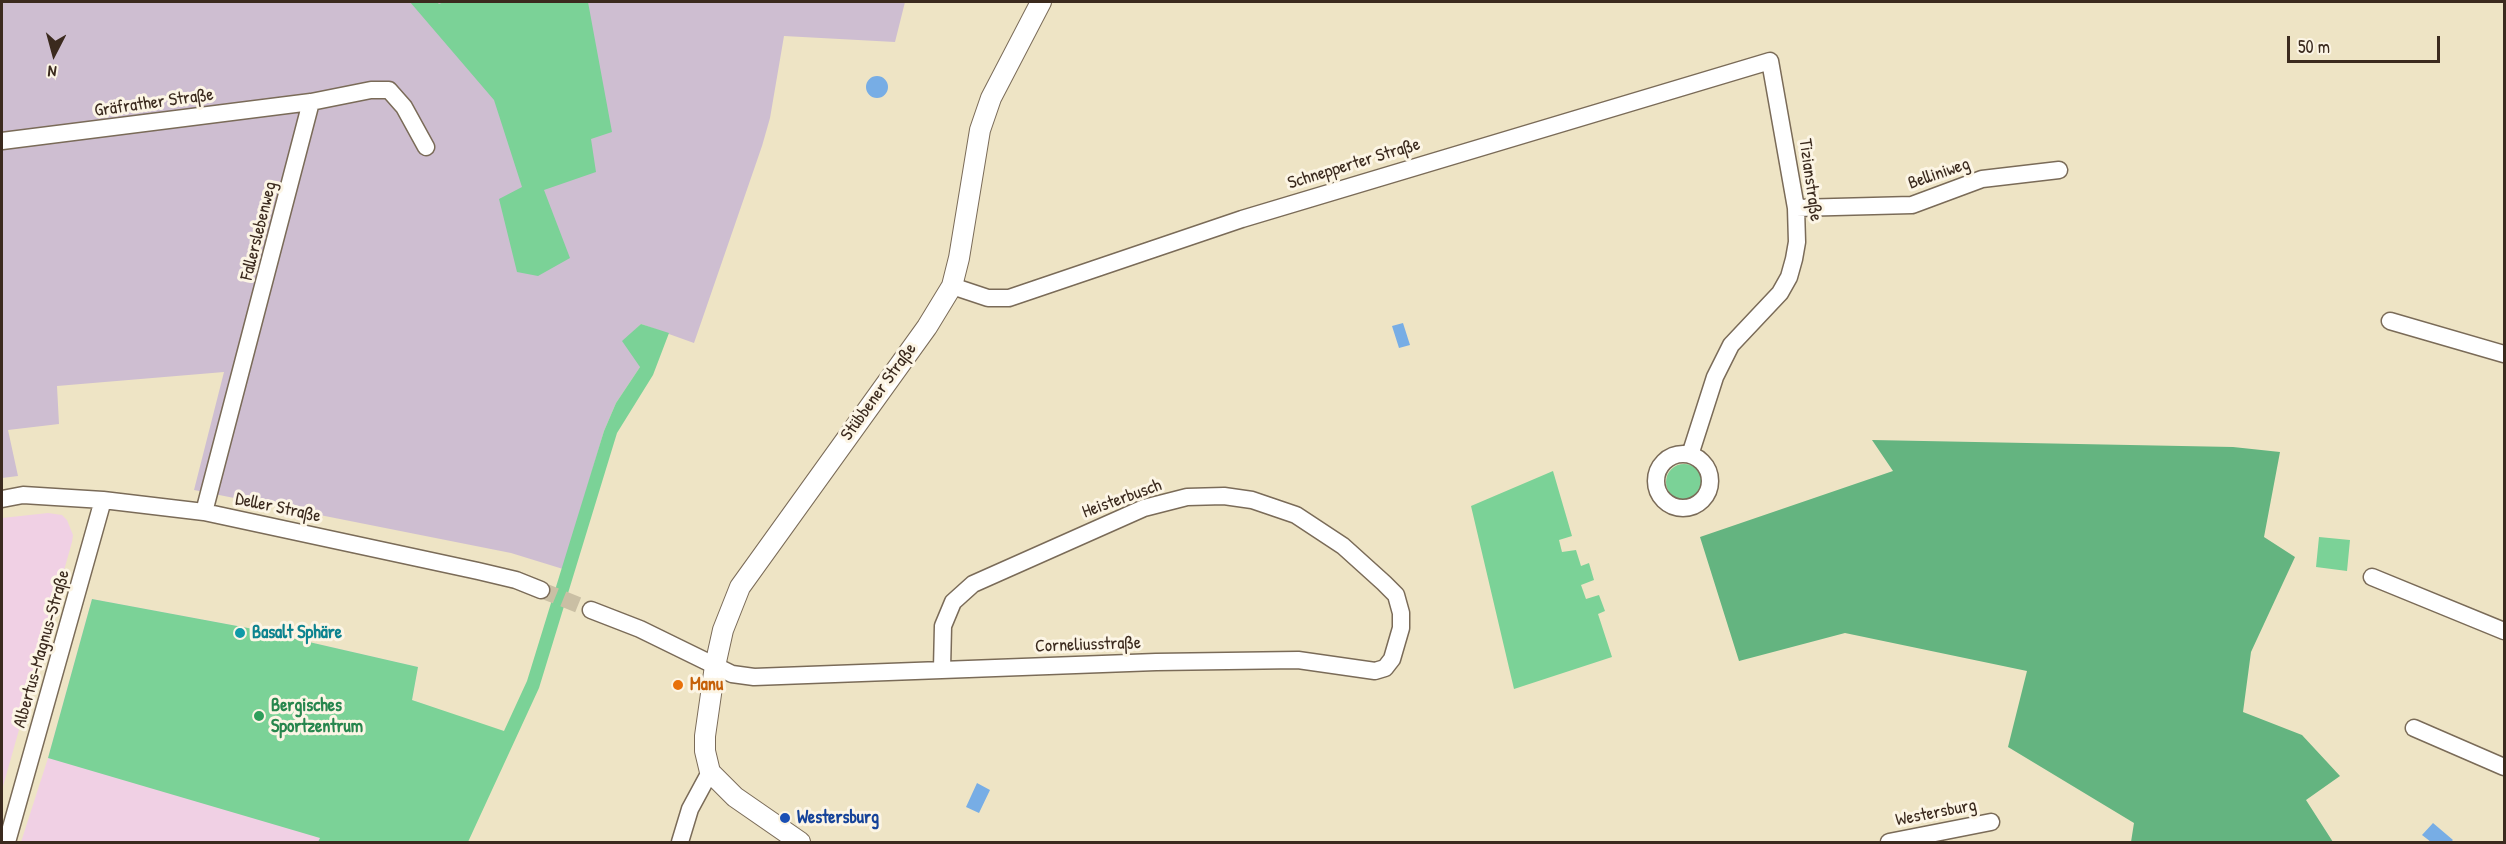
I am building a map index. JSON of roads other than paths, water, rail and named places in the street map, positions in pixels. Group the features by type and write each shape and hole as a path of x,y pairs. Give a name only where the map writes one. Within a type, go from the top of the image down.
{"street":[{"name":"Stübbener Straße","path":"710,772 705,751 705,736 715,666 724,627 740,587 927,327 952,286 980,130 991,98 1041,2"},
{"name":"Schnepperter Straße","path":"952,286 988,298 1009,298 1242,219 1770,61"},
{"name":"Tizianstraße","path":"1690,455 1715,377 1731,345 1780,294 1789,277 1797,242 1796,208 1770,61"},
{"path":"311,102 371,90 389,90 404,107 426,147"},
{"name":"Gräfrather Straße","path":"2,141 311,102"},
{"name":"Fallerslebenweg","path":"204,512 251,342 311,102"},
{"name":"Belliniweg","path":"1796,208 1912,205 1982,179 2059,170"},
{"path":"2390,321 2505,354"},
{"name":"Deller Straße","path":"2,499 22,495 103,500 204,512 478,571 516,580 541,590"},
{"name":"Heisterbusch","path":"942,669 943,626 953,602 973,584 1144,508 1187,497 1224,496 1251,500 1296,515 1343,546 1396,595"},
{"name":"Albertus-Magnus-Straße","path":"7,843 103,500"},
{"path":"2372,577 2505,631"},
{"name":"Corneliusstraße","path":"715,666 732,674 754,676 1298,660 1375,671 1385,668 1392,659 1401,628 1401,613 1396,595"},
{"path":"591,610 640,629 715,666"},
{"path":"2414,729 2505,767"},
{"path":"680,843 690,809 710,772 735,797 800,843"},
{"name":"Westersburg","path":"1889,843 1991,822"}],"water":[{"path":"873,76 881,76 888,83 888,91 881,98 873,98 866,91 866,83"},
{"path":"1403,323 1410,345 1399,348 1392,326"},
{"path":"977,783 990,790 979,813 966,807"},
{"path":"2433,823 2453,840 2451,842 2431,842 2422,835"}],"tunnel":[{"path":"541,590 591,610"}],"place":[{"name":"Basalt Sphäre","path":"240,633"},
{"name":"Manu","path":"678,685"},
{"name":"Bergisches Sportzentrum","path":"259,716"},
{"name":"Westersburg","path":"785,818"}]}
